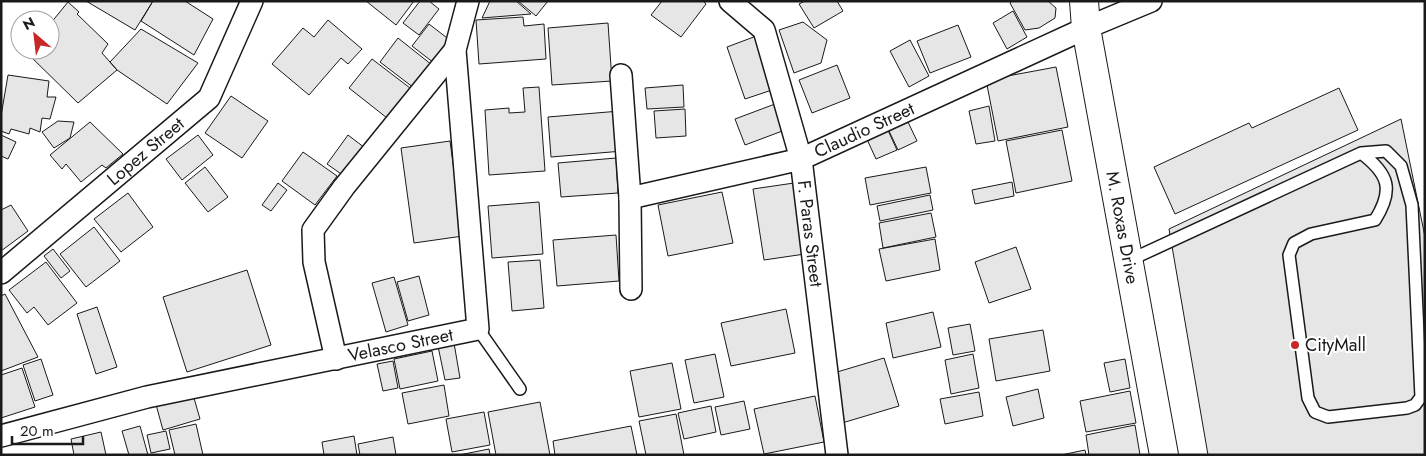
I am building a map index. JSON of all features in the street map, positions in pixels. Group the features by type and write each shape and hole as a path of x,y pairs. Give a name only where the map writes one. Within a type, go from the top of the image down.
{"main road":[{"name":"M. Roxas Drive","path":"1082,10 1130,260 1164,455"}],"street":[{"name":"Velasco Street","path":"1,436 147,397 478,329 455,50 468,1"},
{"name":"F. Paras Street","path":"730,1 764,30 801,159 837,455"},
{"name":"Claudio Street","path":"630,198 801,159 1082,10 1150,1"},
{"name":"Lopez Street","path":"1,273 209,98 250,2"},
{"path":"336,359 314,262 313,230 455,50"},
{"path":"621,75 630,198 631,289"}],"lane":[{"path":"1130,260 1361,153 1386,151 1401,166 1412,205 1422,397 1416,404 1408,408 1328,417 1315,412 1308,398 1288,255 1294,243 1312,234 1375,220 1384,205 1388,187 1375,163 1361,153"},
{"path":"478,329 520,389"}],"building":[{"path":"86,1 153,1 135,30"},
{"path":"153,1 185,1 213,19 194,55 141,21"},
{"path":"366,1 414,1 396,25"},
{"path":"420,1 429,1 439,9 419,35 403,23"},
{"path":"490,1 516,1 531,14 482,18"},
{"path":"518,1 548,1 536,16"},
{"path":"662,1 703,1 706,4 681,37 651,15"},
{"path":"805,1 837,1 843,11 814,28 799,4"},
{"path":"1012,1 1048,1 1056,8 1055,18 1039,28 1025,30 1010,3"},
{"path":"68,2 79,12 77,14 108,44 102,53 117,70 78,103 34,60 60,60 60,12"},
{"path":"1013,11 1027,37 1007,49 993,23"},
{"path":"523,17 524,26 544,24 546,59 479,64 476,20"},
{"path":"328,20 362,49 348,64 341,58 309,95 272,64 303,28 314,37"},
{"path":"803,22 827,40 821,63 794,73 779,30"},
{"path":"608,23 612,81 552,85 548,28"},
{"path":"429,24 451,41 434,63 412,46"},
{"path":"958,25 971,57 930,73 917,41"},
{"path":"141,29 198,63 167,104 117,70 110,62"},
{"path":"759,35 778,88 745,99 727,47"},
{"path":"398,38 432,65 414,88 380,62"},
{"path":"910,40 929,76 909,87 890,51"},
{"path":"372,59 410,88 387,118 349,88"},
{"path":"837,65 850,98 812,113 799,80"},
{"path":"1056,67 1068,127 998,141 986,80"},
{"path":"8,75 49,81 47,97 56,97 50,119 42,118 40,132 30,128 29,134 11,129 9,134 1,131 1,116"},
{"path":"683,85 684,107 647,109 645,88"},
{"path":"539,87 545,171 489,175 485,110 509,108 509,113 525,112 523,88"},
{"path":"1339,88 1358,130 1175,214 1154,167 1249,123 1252,128"},
{"path":"231,96 268,121 242,158 205,133"},
{"path":"775,104 785,130 745,145 735,119"},
{"path":"989,106 995,141 976,144 969,111"},
{"path":"685,109 686,136 656,138 654,111"},
{"path":"620,111 623,151 551,157 548,117"},
{"name":"CityMall","path":"1401,119 1425,237 1425,455 1208,455 1169,229"},
{"path":"58,121 74,122 70,138 54,148 42,132"},
{"path":"90,122 123,154 106,168 102,165 81,182 66,164 62,169 50,155"},
{"path":"908,122 917,141 898,150 889,131"},
{"path":"886,126 897,150 876,159 865,135"},
{"path":"1062,130 1072,181 1016,193 1006,141"},
{"path":"1,135 16,142 8,159 1,156"},
{"path":"198,135 213,155 182,180 166,159"},
{"path":"348,135 365,148 344,176 327,164"},
{"path":"450,141 463,236 414,243 401,148"},
{"path":"303,152 337,176 315,205 282,181"},
{"path":"616,158 618,193 561,197 558,163"},
{"path":"205,167 228,197 208,212 185,183"},
{"path":"926,167 931,193 870,205 865,178"},
{"path":"1012,182 1014,196 975,204 972,190"},
{"path":"278,183 287,190 271,211 262,205"},
{"path":"794,183 805,254 764,260 753,189"},
{"path":"722,192 733,243 668,256 658,205"},
{"path":"128,193 153,227 121,252 94,219"},
{"path":"930,195 933,210 880,221 877,206"},
{"path":"539,202 543,254 492,258 488,206"},
{"path":"11,205 28,231 1,251 1,210"},
{"path":"931,213 936,237 883,248 879,223"},
{"path":"94,227 120,261 86,287 60,254"},
{"path":"616,235 619,281 557,286 553,240"},
{"path":"935,239 940,270 886,281 879,249"},
{"path":"1016,247 1031,289 989,303 975,262"},
{"path":"53,249 70,271 61,278 44,256"},
{"path":"540,260 544,308 512,311 508,262"},
{"path":"46,262 77,303 48,325 34,307 27,313 9,290"},
{"path":"247,270 271,345 187,372 163,297"},
{"path":"419,276 429,315 408,321 397,282"},
{"path":"394,277 408,325 386,332 372,283"},
{"path":"5,294 38,357 1,371 1,296"},
{"path":"97,307 117,367 96,374 77,314"},
{"path":"786,309 795,353 731,366 721,323"},
{"path":"933,312 941,347 893,358 886,323"},
{"path":"970,324 975,351 953,355 948,328"},
{"path":"1043,330 1050,371 996,381 989,339"},
{"path":"454,343 460,378 445,380 438,346"},
{"path":"432,351 438,381 400,389 394,359"},
{"path":"715,354 724,397 694,403 685,360"},
{"path":"973,354 979,388 951,394 945,360"},
{"path":"884,358 899,406 842,423 827,375"},
{"path":"41,359 53,395 35,401 23,365"},
{"path":"1125,359 1130,388 1110,392 1104,363"},
{"path":"393,361 398,388 383,391 377,364"},
{"path":"672,363 681,409 639,417 630,371"},
{"path":"22,368 35,407 1,418 1,375"},
{"path":"444,385 449,416 408,424 402,393"},
{"path":"1038,389 1044,418 1013,426 1006,397"},
{"path":"192,391 200,419 163,430 155,401"},
{"path":"1130,391 1136,423 1086,432 1080,401"},
{"path":"979,392 983,416 945,424 940,399"},
{"path":"815,396 824,442 764,454 754,409"},
{"path":"744,401 750,429 721,435 715,407"},
{"path":"540,402 550,455 496,455 488,412"},
{"path":"711,406 716,432 684,439 678,413"},
{"path":"484,412 490,445 452,452 446,419"},
{"path":"676,414 684,455 646,455 639,421"},
{"path":"196,424 203,455 175,455 169,430"},
{"path":"1135,425 1140,455 1089,455 1086,435"},
{"path":"140,426 148,455 129,455 122,431"},
{"path":"631,426 637,455 555,455 553,441"},
{"path":"166,431 170,449 151,453 147,435"},
{"path":"101,432 106,455 74,455 71,439"},
{"path":"354,436 357,455 324,455 322,442"},
{"path":"393,437 396,455 360,455 358,444"},
{"path":"489,449 490,455 459,455"},
{"path":"1085,450 1086,455 1061,455"}],"place":[{"name":"CityMall","path":"1295,345"}]}
